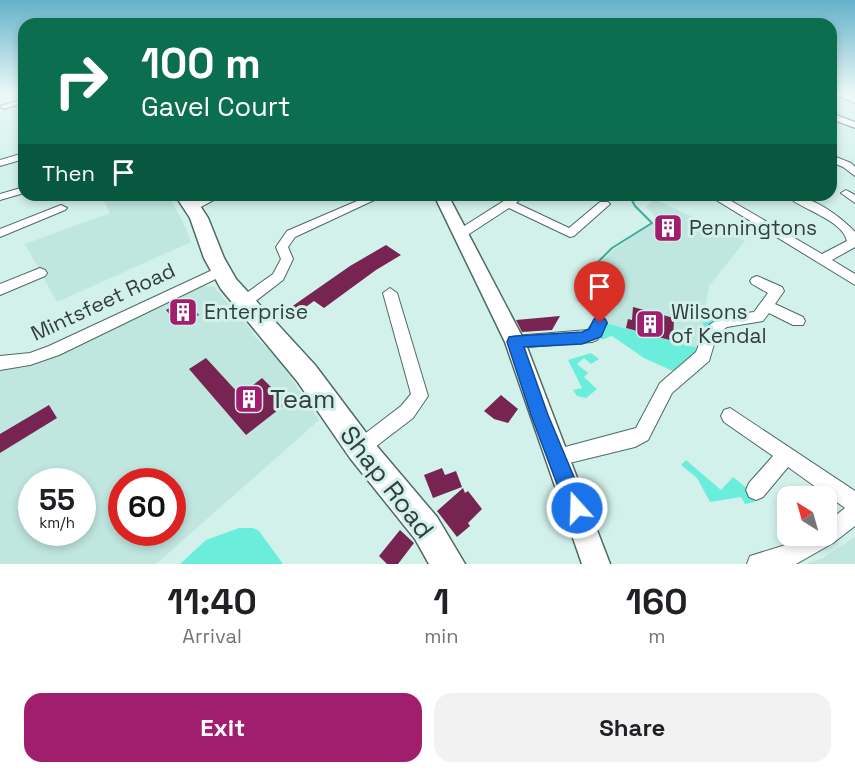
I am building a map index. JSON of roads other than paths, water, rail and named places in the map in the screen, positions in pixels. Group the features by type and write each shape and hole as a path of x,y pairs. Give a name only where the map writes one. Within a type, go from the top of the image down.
{"highway":[{"name":"Shap Road","path":"189,201 228,284 300,366 360,448 426,528 448,564"}],"main road":[{"path":"444,201 515,342 596,564"}],"street":[{"path":"0,163 18,158"},
{"path":"837,161 852,167"},
{"path":"0,197 18,192"},
{"path":"243,303 268,286 284,270 287,259 282,247 291,234 366,201"},
{"path":"462,233 511,201"},
{"path":"723,201 855,280"},
{"path":"801,201 838,222 852,236 853,243 822,260"},
{"path":"508,203 570,233 604,204"},
{"path":"0,233 61,208"},
{"name":"Mintsfeet Road","path":"0,363 30,359 54,351 221,271"},
{"path":"0,290 40,273"},
{"path":"557,457 635,438 642,434 666,387 703,356 711,330 723,322 758,317 767,306 777,291 757,281"},
{"path":"360,448 407,412 420,396 390,293"},
{"path":"767,306 798,321"},
{"path":"515,342 582,338 595,333 600,323"},
{"path":"730,416 855,503"},
{"path":"756,490 785,456"},
{"path":"837,529 855,512"},
{"path":"758,564 796,553 808,546"}],"waterway":[{"path":"588,272 612,248 652,223 632,201"},
{"path":"580,283 590,271"}],"place":[{"name":"Penningtons","path":"668,228"},
{"name":"Enterprise","path":"183,312"},
{"name":"Wilsons of Kendal","path":"650,324"},
{"name":"Team","path":"249,399"}]}
